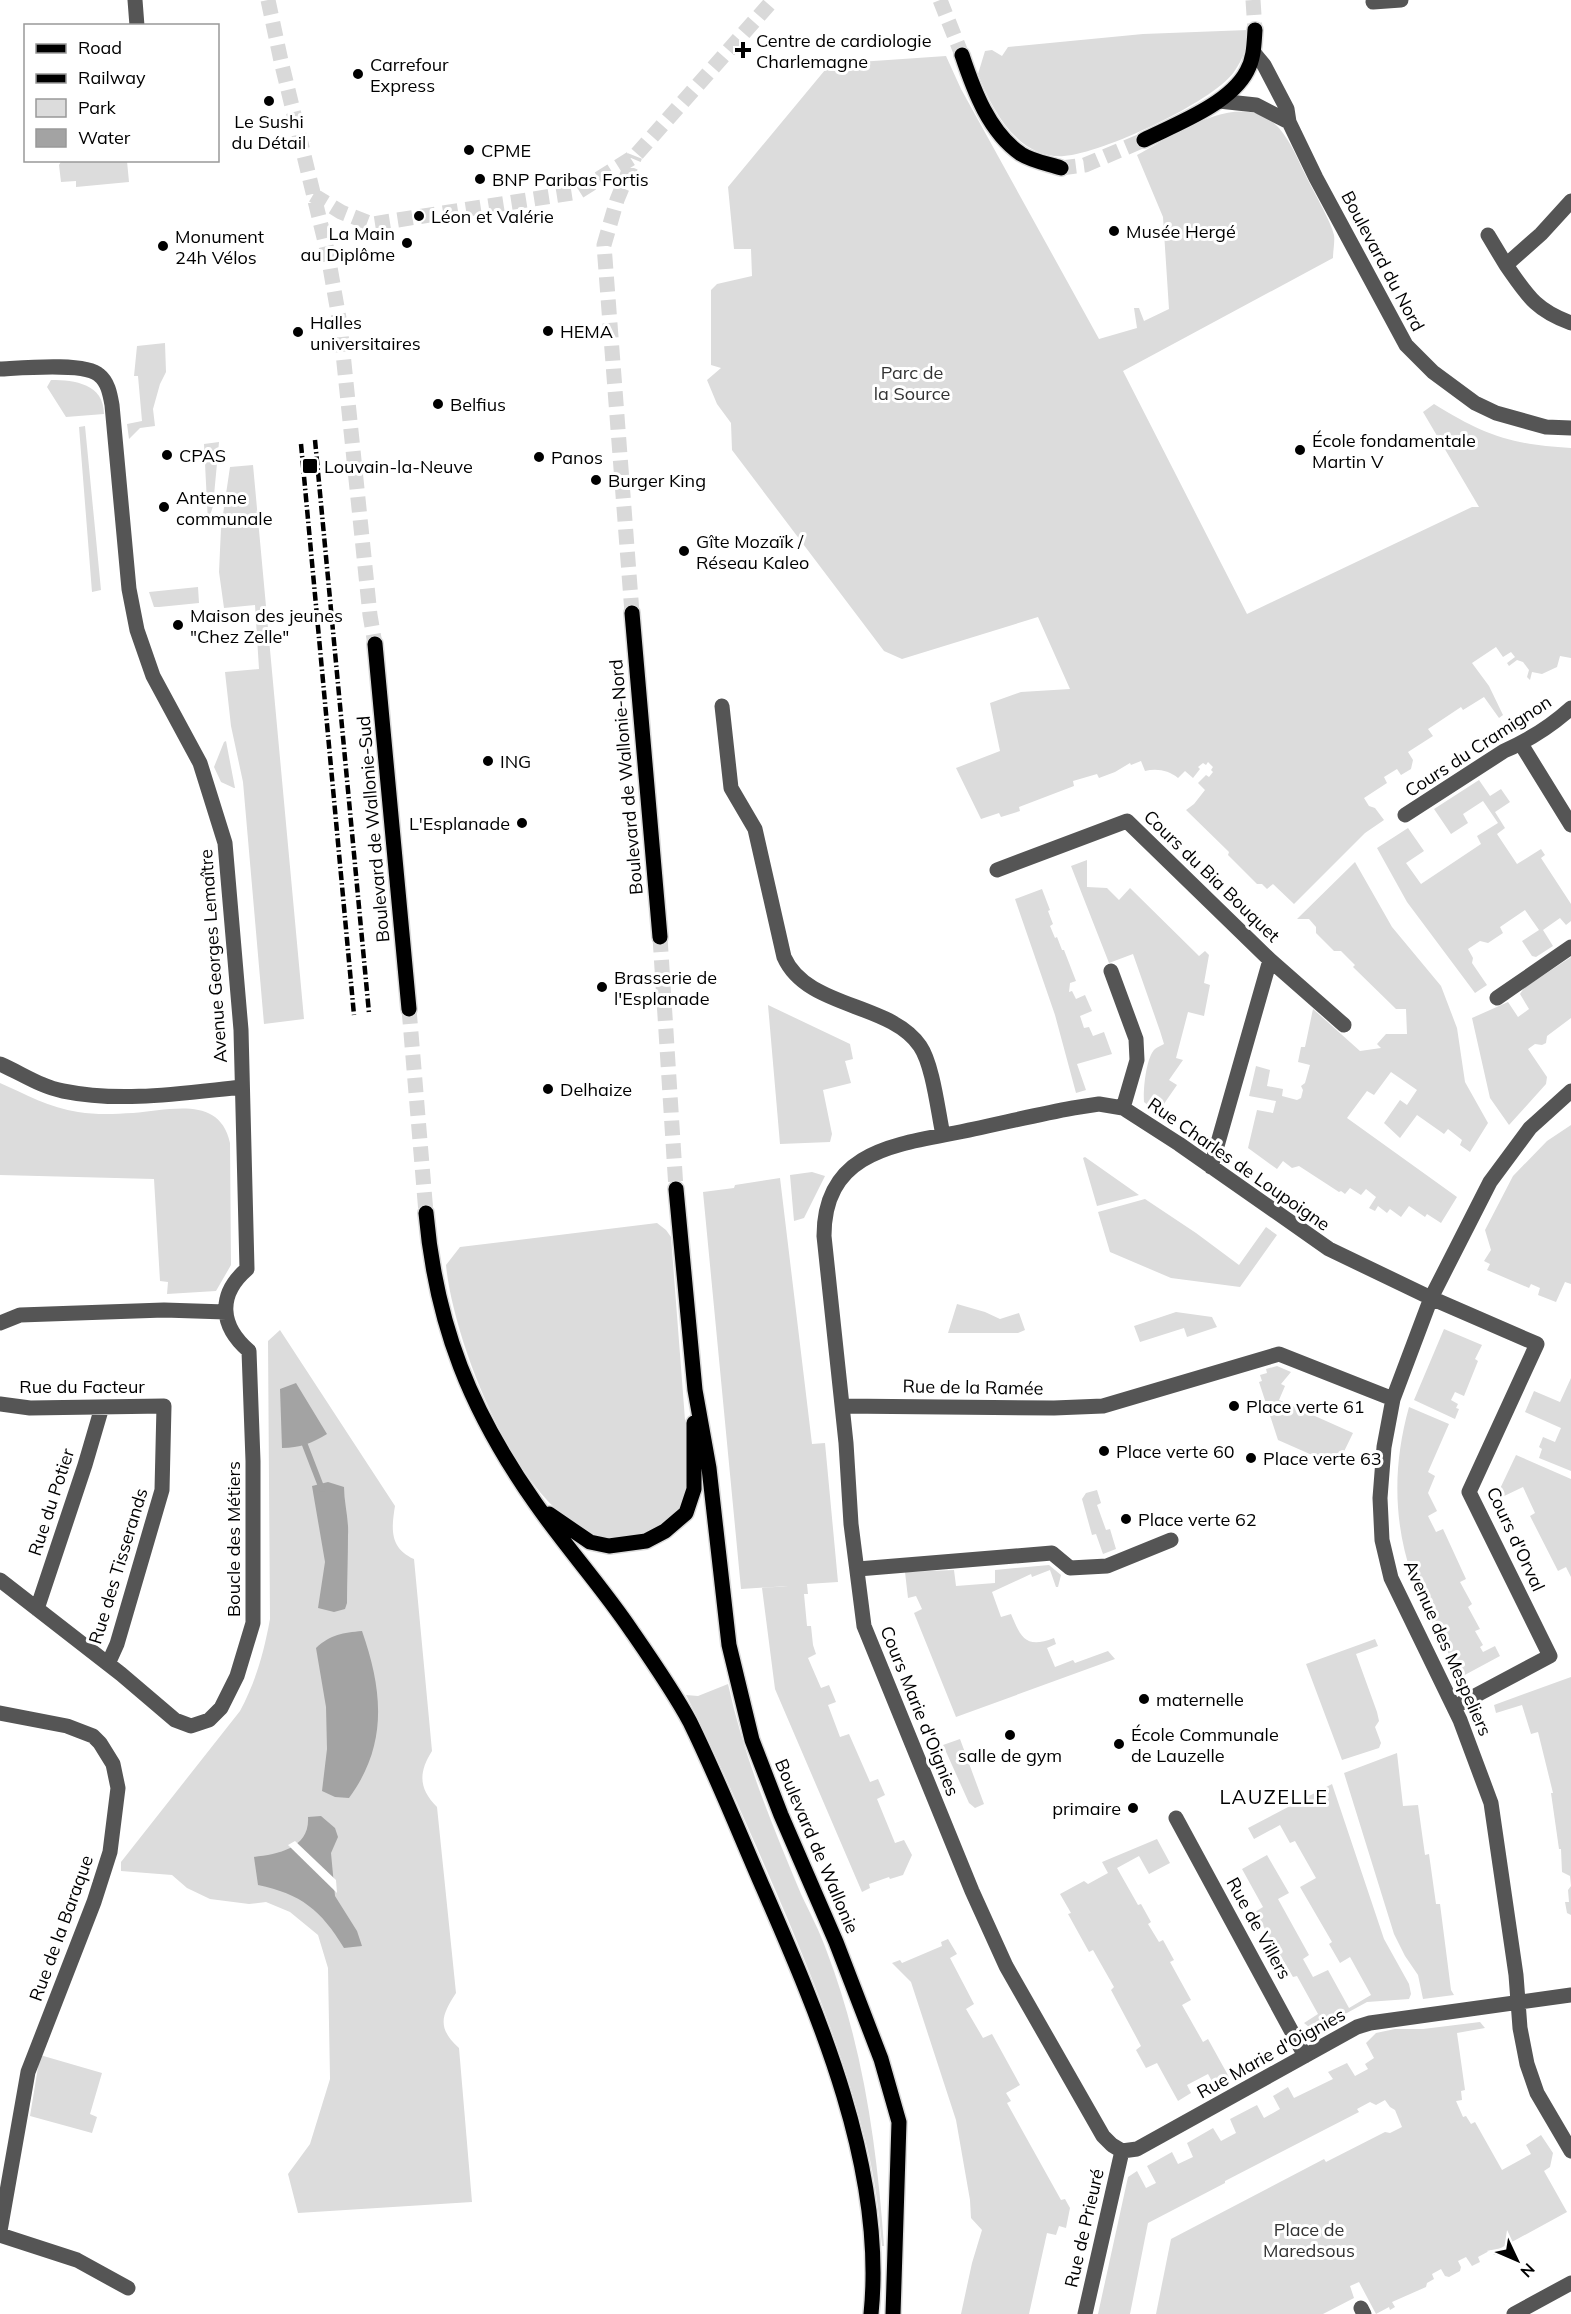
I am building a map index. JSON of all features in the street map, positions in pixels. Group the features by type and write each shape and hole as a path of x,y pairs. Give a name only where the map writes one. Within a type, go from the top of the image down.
{"main road":[{"path":"1144,140 1219,100 1247,72 1254,52 1255,30"},
{"path":"962,55 986,114 998,132 1022,155 1061,168"},
{"name":"Boulevard de Wallonie-Nord","path":"632,614 660,937"},
{"name":"Boulevard de Wallonie-Sud","path":"375,644 409,1009"},
{"path":"537,1506 590,1542 609,1546 645,1540 676,1523 686,1513 694,1489 695,1390 676,1189"},
{"path":"426,1213 437,1297 465,1382 486,1425 537,1506 630,1629 688,1720 781,1928 827,2045 854,2131 867,2201 873,2256 871,2314"},
{"name":"Boulevard de Wallonie","path":"695,1390 709,1468 729,1645 752,1740 781,1815 836,1942 877,2048 899,2122 893,2314"}],"street":[{"path":"135,0 137,24"},
{"path":"1373,3 1401,0"},
{"name":"Boulevard du Nord","path":"1254,52 1264,65 1287,109 1289,122 1316,178 1371,278 1397,331 1417,357 1456,390 1496,413 1546,427 1571,428"},
{"path":"1219,100 1256,105 1289,122"},
{"path":"1506,265 1541,234 1571,201"},
{"path":"1488,235 1528,297 1545,312 1571,323"},
{"name":"Avenue Georges Lemaître","path":"0,369 80,368 95,371 106,382 112,405 129,589 137,630 153,676 200,763 225,843 241,1030 242,1086 109,1098 62,1091 46,1086 0,1064"},
{"path":"722,706 731,788 755,829 784,957 790,969 802,982 891,1022 912,1034 922,1048 928,1065 943,1136"},
{"name":"Cours du Cramignon","path":"1405,815 1504,751 1521,744 1557,721 1571,708"},
{"path":"1521,744 1571,825"},
{"name":"Cours du Bia Bouquet","path":"997,870 1127,820 1270,960 1344,1025"},
{"path":"1497,998 1571,947"},
{"name":"Cours du Bia Bouquet","path":"1211,1167 1270,960"},
{"path":"1112,971 1136,1039 1137,1060 1123,1108"},
{"path":"0,1323 20,1315 165,1310 226,1312 230,1289 247,1269 242,1086"},
{"name":"Avenue des Mespeliers","path":"1571,1091 1530,1128 1505,1160 1478,1203 1431,1298 1393,1399 1384,1447 1380,1498 1382,1539 1391,1578 1454,1707 1491,1803 1526,2055 1537,2093 1571,2151"},
{"name":"Rue Charles de Loupoigne","path":"846,1173 864,1158 902,1143 1099,1104 1123,1108 1320,1244 1431,1298"},
{"name":"Cours Marie d'Oignies","path":"846,1173 833,1190 824,1215 824,1236 842,1406 851,1524 864,1626 972,1891 1006,1966 1103,2136 1122,2151"},
{"name":"Cours d'Orval","path":"1431,1298 1537,1344 1469,1492 1550,1656 1454,1707"},
{"name":"Boucle des Métiers","path":"0,1580 108,1664 175,1720 191,1726 209,1720 221,1708 237,1676 253,1623 253,1461 249,1351 231,1332 226,1312"},
{"name":"Rue de la Ramée","path":"842,1406 1054,1408 1103,1406 1279,1354 1393,1399"},
{"name":"Rue du Facteur","path":"0,1404 30,1408 164,1406"},
{"name":"Rue des Tisserands","path":"108,1664 117,1644 162,1490 164,1406"},
{"name":"Rue du Potier","path":"36,1609 85,1465 102,1407"},
{"path":"858,1569 1053,1553 1070,1568 1107,1566 1172,1540"},
{"name":"Rue de la Baraque","path":"0,1713 67,1726 93,1736 113,1764 118,1788 116,1815 107,1862 94,1902 28,2072 0,2233"},
{"name":"Rue de Villers","path":"1176,1818 1305,2056"},
{"name":"Rue Marie d'Oignies","path":"1122,2151 1137,2149 1357,2027 1370,2023 1571,1995"},
{"name":"Rue de Prieuré","path":"1084,2314 1122,2151"},
{"path":"0,2233 77,2260 128,2288"},
{"path":"1514,2314 1571,2283"}],"green space":[{"path":"1248,30 1244,52 1234,72 1203,98 1129,136 1082,153 1064,156 1051,156 1038,152 1017,138 1000,119 978,74 985,51 992,50 1002,56 1008,47 1143,34"},
{"name":"Parc de la Source","path":"946,56 961,89 1099,339 1137,328 1134,308 1139,308 1144,321 1169,309 1163,217 1137,155 1208,118 1228,113 1247,112 1264,116 1279,128 1291,145 1332,229 1333,258 1123,371 1247,614 1472,507 1479,507 1423,412 1434,404 1468,424 1499,436 1550,447 1571,448 1571,658 1560,656 1557,667 1542,674 1532,672 1530,680 1527,677 1529,670 1523,662 1517,660 1509,666 1507,663 1515,657 1511,652 1503,657 1496,647 1472,663 1489,686 1503,715 1499,718 1484,697 1463,710 1461,707 1428,729 1433,736 1408,752 1413,760 1411,769 1401,775 1397,769 1384,777 1387,783 1364,798 1384,820 1365,833 1294,904 1273,884 1267,889 1262,884 1257,884 1228,855 1229,852 1186,810 1205,790 1198,783 1213,772 1211,770 1213,767 1208,762 1198,767 1200,769 1193,778 1185,771 1178,778 1162,770 1145,771 1141,761 1131,765 1130,763 1099,778 1097,774 1073,781 1074,786 1019,807 1020,811 1001,817 999,813 981,819 956,768 1000,751 990,703 1021,692 1070,689 1038,617 902,659 884,651 732,450 731,423 717,404 707,380 721,368 711,365 711,290 717,284 752,276 751,249 734,249 728,187 830,64"},
{"path":"61,162 127,162 129,182 76,187 76,181 61,182 59,165"},
{"path":"165,343 166,372 153,409 155,426 140,428 129,439 127,424 142,421 138,376 134,376 137,346"},
{"path":"51,380 78,383 94,390 103,404 104,414 66,417 47,387"},
{"path":"85,426 101,590 92,592 79,427"},
{"path":"219,442 213,506 208,522 204,444"},
{"path":"253,465 304,1019 264,1024 243,782 231,726 225,672 259,669 255,605 224,608 219,572 221,528 230,467"},
{"path":"198,587 199,603 154,607 149,592"},
{"path":"226,741 235,788 221,782 214,767"},
{"path":"1479,780 1490,796 1501,789 1510,802 1495,812 1505,828 1497,834 1517,864 1541,849 1545,855 1541,858 1571,904 1571,921 1566,925 1560,918 1543,930 1553,946 1536,957 1532,956 1522,941 1539,930 1525,910 1500,927 1503,933 1488,943 1480,941 1468,949 1473,958 1472,963 1487,985 1475,993 1407,902 1377,848 1408,828 1424,851 1406,863 1421,884 1481,844 1477,836 1498,823 1483,801 1463,814 1468,823 1451,834 1434,809"},
{"path":"1087,860 1087,887 1107,888 1119,900 1130,888 1199,956 1205,951 1209,955 1204,983 1210,985 1204,1016 1188,1012 1176,1058 1183,1060 1169,1080 1177,1085 1159,1111 1144,1102 1144,1090 1149,1059 1156,1048 1164,1044 1133,954 1109,963 1071,866"},
{"path":"1355,862 1392,927 1441,986 1457,1028 1465,1082 1488,1123 1470,1152 1460,1145 1462,1140 1448,1129 1444,1134 1417,1115 1400,1138 1384,1123 1400,1100 1407,1105 1417,1090 1391,1072 1374,1095 1367,1091 1347,1118 1457,1197 1441,1223 1427,1214 1425,1217 1409,1206 1401,1217 1390,1209 1387,1213 1378,1206 1375,1211 1369,1208 1376,1197 1366,1189 1361,1195 1350,1188 1345,1194 1339,1192 1299,1166 1292,1168 1283,1161 1277,1169 1248,1148 1257,1110 1273,1113 1276,1101 1249,1096 1256,1066 1270,1070 1267,1086 1283,1089 1282,1096 1297,1100 1301,1098 1303,1090 1301,1086 1305,1083 1310,1065 1298,1062 1301,1047 1305,1047 1313,1009 1360,1051 1381,1048 1377,1044 1386,1034 1407,1034 1406,1009 1396,1009 1353,967 1355,965 1341,951 1334,951 1316,933 1316,927 1309,919 1297,919"},
{"path":"1042,889 1050,910 1048,911 1053,924 1050,926 1064,950 1076,981 1070,983 1069,992 1072,991 1076,999 1085,995 1092,1011 1080,1016 1084,1028 1089,1027 1093,1036 1104,1032 1112,1054 1077,1064 1086,1090 1076,1093 1055,1015 1015,899"},
{"path":"1571,957 1571,1018 1547,1036 1546,1043 1535,1044 1528,1049 1547,1077 1546,1084 1509,1125 1490,1098 1472,1018 1508,1002 1518,1017 1529,1009 1520,994 1524,988"},
{"path":"768,1005 850,1044 853,1059 845,1061 851,1083 823,1090 832,1134 830,1142 780,1144"},
{"path":"0,1083 48,1104 78,1112 112,1114 192,1109 216,1118 224,1128 230,1143 231,1265 216,1291 167,1294 168,1282 160,1281 154,1179 0,1175"},
{"path":"1571,1125 1571,1284 1565,1282 1556,1302 1538,1295 1540,1288 1531,1284 1529,1288 1487,1270 1490,1264 1484,1261 1491,1250 1485,1230 1513,1176 1547,1141"},
{"path":"1085,1157 1139,1195 1097,1206 1083,1158"},
{"path":"812,1172 825,1176 804,1218 794,1221 790,1175"},
{"path":"780,1178 812,1444 825,1443 838,1582 807,1584 808,1594 804,1594 807,1626 811,1626 816,1654 808,1658 821,1688 829,1685 836,1702 828,1705 840,1737 849,1734 870,1782 878,1779 885,1795 877,1799 895,1843 904,1840 912,1855 903,1875 869,1884 870,1888 862,1892 775,1689 762,1588 788,1586 741,1589 703,1192"},
{"path":"1145,1199 1239,1265 1266,1227 1277,1235 1240,1287 1171,1278 1110,1252 1098,1212"},
{"path":"657,1223 671,1237 690,1485 678,1509 658,1527 633,1536 609,1538 577,1526 548,1501 521,1466 498,1426 478,1382 451,1298 446,1265 460,1247"},
{"path":"957,1304 1000,1319 1019,1313 1025,1330 1018,1333 948,1333"},
{"path":"1176,1312 1212,1317 1217,1327 1187,1337 1184,1328 1140,1342 1134,1326"},
{"path":"1444,1329 1482,1345 1475,1359 1478,1361 1464,1396 1455,1392 1451,1400 1458,1404 1456,1408 1459,1409 1455,1419 1414,1400"},
{"path":"280,1330 395,1506 393,1530 396,1544 406,1555 414,1559 432,1751 424,1766 422,1780 427,1794 437,1807 456,1993 447,2008 444,2028 459,2048 472,2202 298,2213 288,2174 310,2144 330,2079 328,1968 318,1935 290,1912 266,1902 249,1904 210,1899 187,1888 172,1875 121,1871 121,1862 240,1711 259,1666 270,1619 268,1341"},
{"path":"1277,1366 1291,1372 1281,1384 1285,1386 1279,1400 1353,1433 1337,1466 1278,1440 1259,1382 1262,1381 1260,1375 1267,1373 1266,1369"},
{"path":"1571,1378 1571,1471 1539,1458 1542,1449 1539,1447 1543,1437 1555,1442 1561,1428 1525,1412 1534,1391 1560,1402"},
{"path":"1409,1407 1449,1424 1428,1472 1435,1476 1428,1493 1437,1511 1428,1516 1436,1532 1443,1529 1466,1579 1460,1582 1472,1604 1468,1607 1480,1629 1475,1631 1483,1645 1480,1647 1483,1652 1495,1646 1500,1656 1461,1677 1422,1602 1412,1576 1401,1534 1397,1492 1398,1471"},
{"path":"1516,1455 1571,1479 1571,1577 1566,1567 1558,1571 1530,1516 1535,1513 1523,1487 1500,1498 1497,1495"},
{"path":"1097,1490 1101,1503 1097,1505 1106,1530 1110,1529 1116,1549 1103,1554 1096,1534 1092,1535 1082,1499 1086,1493"},
{"path":"1049,1565 1061,1575 1058,1587 1056,1587 1050,1570 1032,1577 1031,1574 992,1592 1001,1617 1011,1614 1022,1635 1031,1642 1054,1638 1056,1644 1047,1648 1055,1667 1073,1660 1075,1663 1108,1651 1115,1659 956,1717 914,1613 922,1609 916,1596 908,1598 905,1572 954,1570 956,1586 995,1583 995,1570"},
{"path":"1375,1639 1378,1646 1356,1654 1377,1712 1379,1721 1375,1727 1381,1743 1379,1748 1342,1760 1306,1664"},
{"path":"1571,1677 1571,1886 1570,1876 1562,1872 1561,1849 1559,1849 1551,1793 1553,1793 1538,1732 1531,1734 1522,1705 1496,1713 1494,1705"},
{"path":"728,1684 742,1738 760,1790 824,1945 850,2024 872,2134 884,2246 882,2246 872,2171 859,2115 827,2019 755,1844 686,1695 698,1696"},
{"path":"960,1739 984,1804 975,1808 969,1803 943,1745"},
{"path":"1397,1753 1403,1806 1418,1805 1425,1855 1429,1854 1436,1904 1440,1904 1451,1990 1454,1995 1423,1999 1418,1975 1394,1934 1344,1773"},
{"path":"1332,1784 1384,1939 1409,1984 1411,1994 1409,1999 1367,2002 1314,2031 1304,2023 1318,2014 1297,1976 1293,1977 1255,1912 1263,1907 1242,1869 1267,1855 1289,1893 1278,1899 1309,1955 1303,1959 1313,1977 1328,1970 1349,2008 1371,1995 1350,1957 1340,1963 1329,1944 1332,1942 1300,1887 1316,1878 1295,1841 1290,1843 1280,1825 1254,1839 1248,1828"},
{"path":"1157,1839 1170,1863 1149,1874 1139,1856 1117,1868 1138,1905 1141,1904 1151,1922 1148,1924 1159,1942 1163,1940 1174,1960 1170,1962 1191,2000 1182,2005 1203,2042 1208,2039 1229,2077 1214,2085 1208,2074 1187,2085 1191,2093 1178,2101 1157,2063 1146,2068 1136,2050 1141,2046 1111,1990 1114,1987 1093,1950 1089,1952 1060,1894 1084,1881 1088,1884 1108,1873 1102,1862"},
{"path":"1571,1886 1571,1915 1567,1913 1565,1902 1569,1902 1568,1890"},
{"path":"948,1939 957,1954 950,1958 974,2004 966,2009 983,2038 992,2034 1020,2085 1006,2093 1011,2101 1007,2103 1061,2200 1065,2199 1070,2208 1066,2228 1059,2226 1056,2235 1047,2233 1029,2314 961,2314 982,2230 971,2218 956,2120 911,1982 892,1963 900,1960 902,1963 942,1946 941,1942"},
{"name":"Place de Maredsous","path":"1480,2022 1485,2028 1457,2033 1465,2090 1461,2091 1462,2100 1456,2101 1463,2117 1466,2116 1471,2124 1475,2122 1502,2170 1531,2154 1526,2145 1541,2135 1553,2153 1550,2167 1544,2171 1567,2212 1499,2249 1499,2252 1494,2255 1491,2250 1478,2257 1480,2262 1472,2266 1466,2257 1458,2261 1460,2271 1449,2277 1445,2276 1441,2269 1432,2274 1434,2279 1427,2283 1426,2287 1392,2302 1395,2307 1390,2310 1389,2307 1376,2314 1359,2282 1350,2286 1354,2298 1323,2314 1156,2314 1171,2239 1324,2159 1326,2162 1385,2132 1390,2133 1402,2127 1395,2110 1385,2100 1376,2105 1370,2102 1357,2109 1359,2112 1148,2223 1130,2314 1098,2314 1128,2177 1137,2171 1146,2188 1156,2183 1147,2166 1172,2152 1178,2164 1193,2157 1187,2143 1213,2128 1221,2141 1236,2133 1230,2119 1257,2105 1264,2118 1280,2109 1273,2096 1288,2087 1294,2098 1333,2079 1328,2072 1347,2063 1355,2076 1368,2069 1365,2064 1374,2058 1366,2043 1376,2033 1395,2029 1423,2029"},
{"path":"40,2055 102,2073 90,2114 97,2117 92,2133 30,2116"}],"water":[{"path":"296,1383 327,1434 306,1444 282,1448 280,1389"},
{"path":"328,1482 344,1487 348,1529 347,1603 345,1609 334,1612 318,1608 325,1562 312,1486"},
{"path":"362,1631 369,1653 377,1696 376,1738 362,1778 349,1798 335,1797 322,1791 327,1749 326,1707 316,1648 337,1635"},
{"path":"321,1816 335,1828 338,1837 331,1853 335,1896 357,1931 362,1946 344,1948 327,1923 308,1906 286,1893 258,1885 254,1857 291,1848 304,1836 308,1817"}],"pier":[{"path":"295,1841 336,1880 337,1893 288,1845"}],"waterway":[{"path":"305,1445 322,1489"}],"tunnel":[{"path":"268,0 327,250 340,324 370,615 375,644"},
{"path":"313,195 341,212 372,224 578,192 635,156 773,0"},
{"path":"940,0 962,55"},
{"path":"1253,0 1255,30"},
{"path":"1061,168 1085,165 1144,140"},
{"path":"632,613 604,245 617,200 635,156"},
{"path":"660,937 676,1189"},
{"path":"409,1009 426,1213"}],"railway":[{"path":"315,440 369,1013"},
{"path":"301,444 354,1015"}],"place":[{"name":"Centre de cardiologie Charlemagne","path":"743,50"},
{"name":"Carrefour Express","path":"358,74"},
{"name":"Le Sushi du Détail","path":"269,101"},
{"name":"CPME","path":"469,150"},
{"name":"BNP Paribas Fortis","path":"480,179"},
{"name":"Léon et Valérie","path":"419,216"},
{"name":"Musée Hergé","path":"1114,231"},
{"name":"La Main au Diplôme","path":"407,243"},
{"name":"Monument 24h Vélos","path":"163,246"},
{"name":"HEMA","path":"548,331"},
{"name":"Halles universitaires","path":"298,332"},
{"name":"Belfius","path":"438,404"},
{"name":"École fondamentale Martin V","path":"1300,450"},
{"name":"CPAS","path":"167,455"},
{"name":"Panos","path":"539,457"},
{"name":"Louvain-la-Neuve","path":"310,466"},
{"name":"Burger King","path":"596,480"},
{"name":"Antenne communale","path":"164,507"},
{"name":"Gîte Mozaïk / Réseau Kaleo","path":"684,551"},
{"name":"Maison des jeunes \"Chez Zelle\"","path":"178,625"},
{"name":"ING","path":"488,761"},
{"name":"L'Esplanade","path":"522,823"},
{"name":"Brasserie de l'Esplanade","path":"602,987"},
{"name":"Delhaize","path":"548,1089"},
{"name":"Place verte 61","path":"1234,1406"},
{"name":"Place verte 60","path":"1104,1451"},
{"name":"Place verte 63","path":"1251,1458"},
{"name":"Place verte 62","path":"1126,1519"},
{"name":"maternelle","path":"1144,1699"},
{"name":"salle de gym","path":"1010,1735"},
{"name":"École Communale de Lauzelle","path":"1119,1744"},
{"name":"primaire","path":"1133,1808"}],"district":[{"name":"LAUZELLE","path":"1274,1796"}]}
